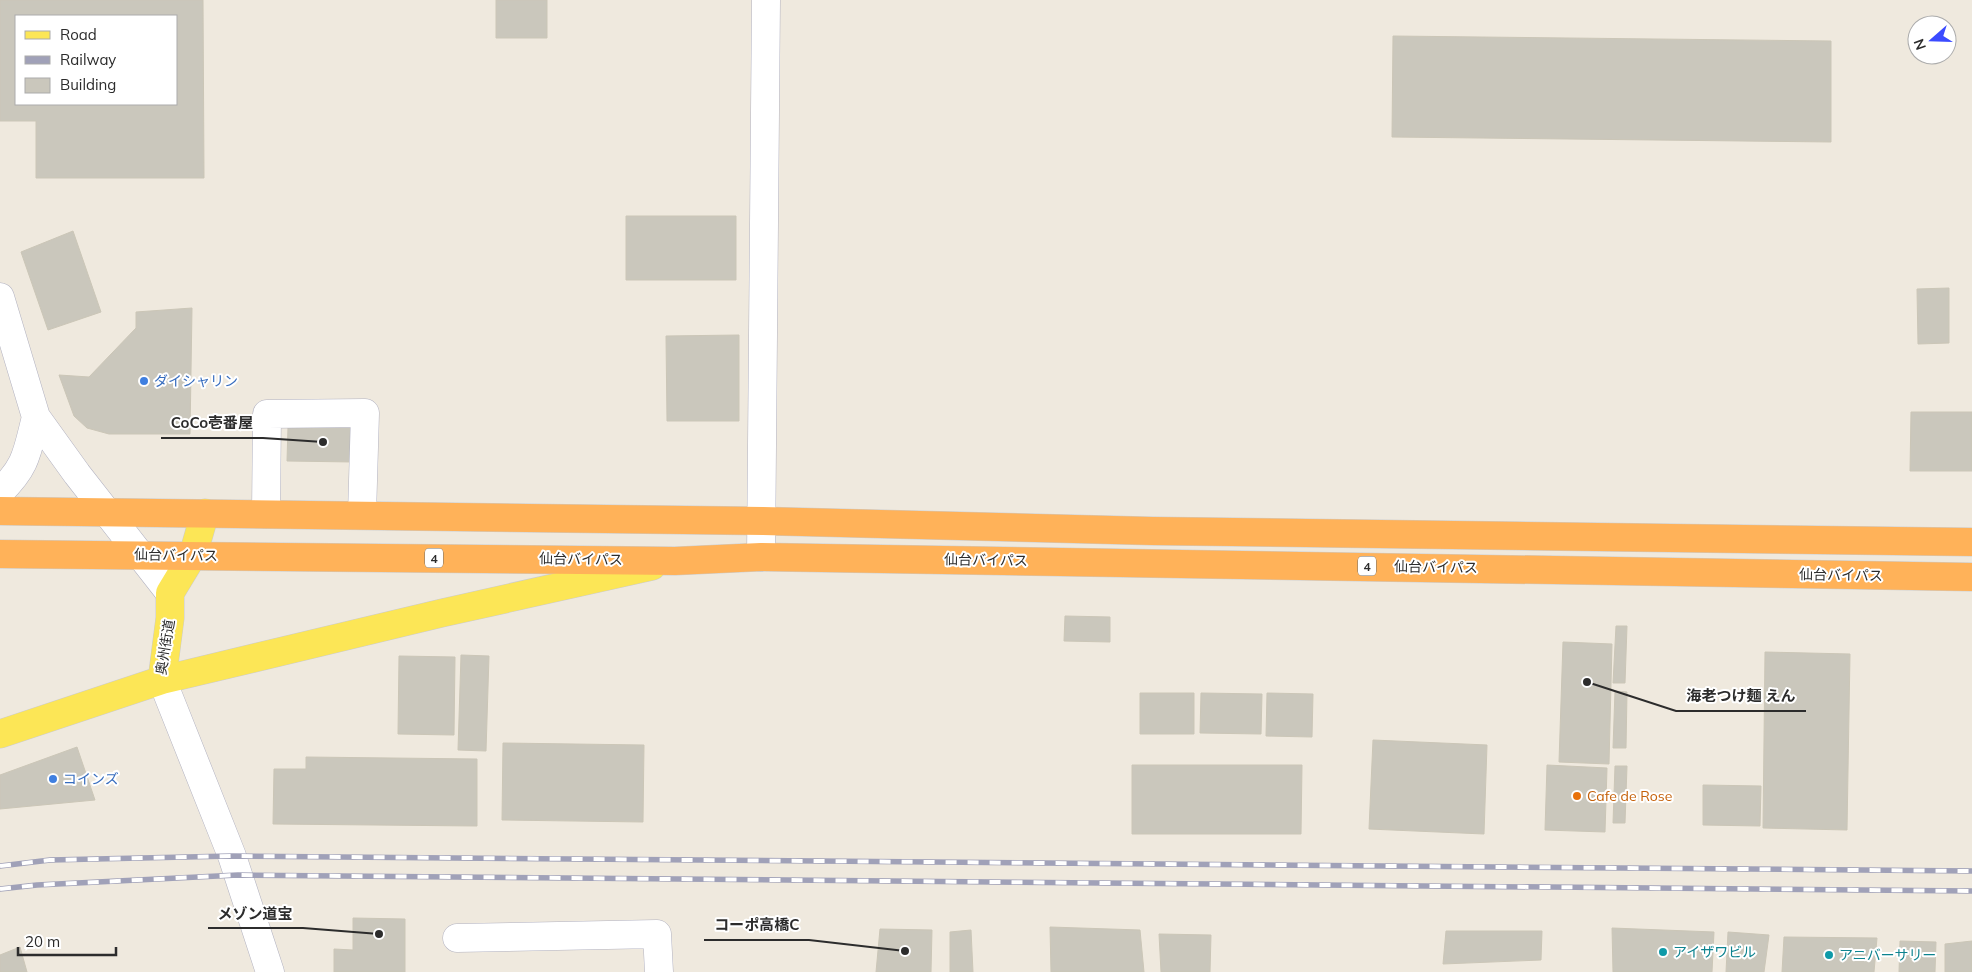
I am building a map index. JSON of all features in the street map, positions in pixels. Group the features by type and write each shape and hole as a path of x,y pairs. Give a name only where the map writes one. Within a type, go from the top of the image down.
{"highway":[{"path":"0,511 763,521 1162,531 1972,542"},
{"name":"仙台バイパス","path":"0,554 675,561 761,557 1972,577"}],"main road":[{"path":"170,593 193,555 205,513"},
{"path":"162,680 442,613 675,561"},
{"name":"奥州街道","path":"0,734 162,680 170,618 170,593"}],"street":[{"path":"761,557 763,521 766,0"},
{"path":"0,297 36,417 77,474 170,593"},
{"path":"266,514 268,414 365,413 362,515"},
{"path":"0,492 24,463 36,417"},
{"path":"162,680 232,856 270,972"},
{"path":"457,938 657,934 659,972"}],"building":[{"path":"0,0 203,0 204,178 36,178 36,121 0,121"},
{"path":"496,0 547,0 547,38 496,38"},
{"path":"1393,36 1831,41 1831,142 1392,137"},
{"path":"626,216 736,216 736,280 626,280"},
{"path":"73,231 101,312 48,330 21,252"},
{"path":"1949,288 1949,343 1918,344 1917,289"},
{"path":"192,308 190,434 109,434 87,428 74,416 59,375 89,377 136,328 136,312"},
{"path":"739,335 739,421 667,421 666,336"},
{"path":"1911,412 1972,412 1972,471 1910,471"},
{"path":"288,427 354,427 353,462 287,461"},
{"path":"1065,616 1110,617 1110,642 1064,641"},
{"path":"1616,626 1627,626 1625,683 1613,683"},
{"path":"1563,642 1612,644 1609,764 1559,762"},
{"path":"1765,652 1850,654 1847,830 1763,828"},
{"path":"461,655 489,656 486,751 458,750"},
{"path":"399,656 455,657 454,735 398,734"},
{"path":"1615,691 1627,692 1626,748 1613,748"},
{"path":"1140,693 1194,693 1194,734 1140,734"},
{"path":"1201,693 1262,694 1261,734 1200,733"},
{"path":"1267,693 1313,694 1312,737 1266,736"},
{"path":"1373,740 1487,745 1484,834 1369,829"},
{"path":"503,743 644,745 643,822 502,820"},
{"path":"77,747 95,800 0,809 0,775"},
{"path":"306,757 477,759 477,826 273,824 274,769 306,769"},
{"path":"1132,765 1302,765 1301,834 1132,834"},
{"path":"1547,765 1607,768 1605,832 1545,830"},
{"path":"1615,766 1627,766 1625,823 1613,823"},
{"path":"1703,785 1761,786 1760,826 1703,825"},
{"path":"353,918 405,919 405,972 334,972 334,949 353,950"},
{"path":"1050,927 1140,930 1144,972 1051,972"},
{"name":"アイザワビル","path":"1612,928 1714,932 1712,972 1613,972"},
{"path":"880,929 932,930 931,972 876,972"},
{"path":"971,930 973,972 950,972 950,932"},
{"path":"1446,931 1542,931 1541,960 1443,964"},
{"path":"1728,932 1769,935 1764,972 1726,972"},
{"path":"1159,934 1211,935 1210,972 1161,972"},
{"name":"アニバーサリー","path":"1784,937 1877,938 1874,972 1782,972"},
{"path":"1900,941 1936,942 1935,972 1899,972"},
{"path":"1972,941 1972,972 1945,972 1945,944"},
{"path":"20,947 27,972 0,972 0,955"}],"railway":[{"path":"0,866 50,860 232,856 1972,871"},
{"path":"0,889 37,885 238,875 1972,891"}],"place":[{"name":"ダイシャリン","path":"144,381"},
{"name":"CoCo壱番屋","path":"323,442"},
{"name":"海老つけ麺 えん","path":"1587,682"},
{"name":"コインズ","path":"53,779"},
{"name":"Cafe de Rose","path":"1577,796"},
{"name":"メゾン道宝","path":"379,934"},
{"name":"コーポ高橋C","path":"905,951"},
{"name":"アイザワビル","path":"1663,952"},
{"name":"アニバーサリー","path":"1829,955"}]}
